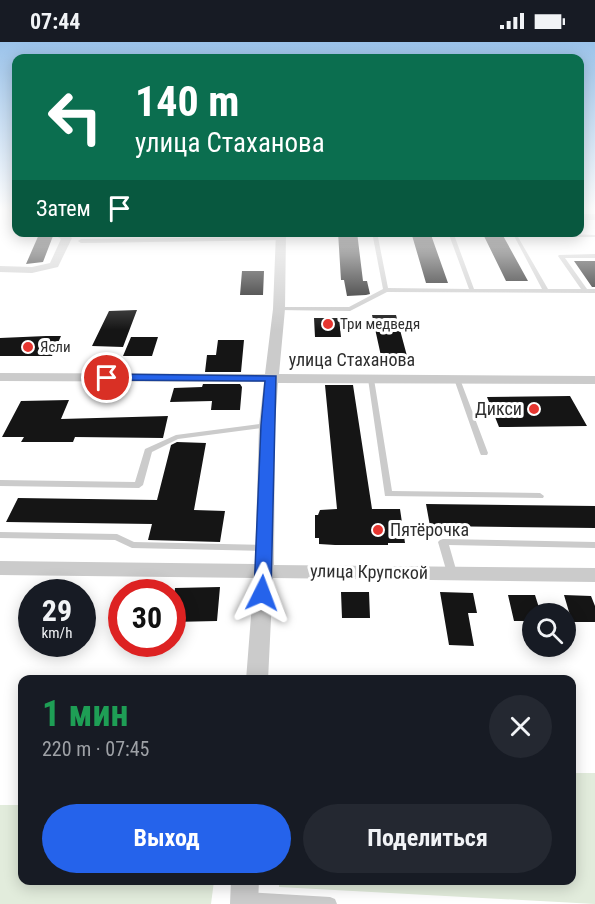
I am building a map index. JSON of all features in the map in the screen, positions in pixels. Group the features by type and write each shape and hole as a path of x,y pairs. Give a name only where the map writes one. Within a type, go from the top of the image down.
{"street":[{"path":"0,269 32,270 54,265 62,249"},
{"path":"257,675 264,571 267,425 279,309 281,249"},
{"name":"улица Стаханова","path":"0,377 595,380"},
{"name":"улица Крупской","path":"0,568 595,575"}],"lane":[{"path":"378,249 386,290"},
{"path":"457,249 472,290"},
{"path":"523,249 546,291"},
{"path":"585,291 561,256 595,256"},
{"path":"279,309 350,309 386,290 595,291"},
{"path":"371,378 388,494 540,496"},
{"path":"458,379 484,453"},
{"path":"0,483 139,485 148,451 176,437 267,425"},
{"path":"0,535 117,537 132,545 264,548"},
{"path":"452,573 443,542 595,545"},
{"path":"244,894 330,904"}],"green space":[{"path":"576,773 595,773 595,904 279,887 279,885 576,885"},
{"path":"0,805 18,805 18,885 213,885 211,904 0,904"}],"building":[{"path":"32,249 48,249 43,262 26,264"},
{"path":"339,249 359,249 363,281 367,281 370,294 347,296 344,280 341,280"},
{"path":"416,249 436,249 448,283 426,283"},
{"path":"490,249 510,249 528,281 506,281"},
{"path":"574,261 595,261 595,287 592,287"},
{"path":"242,271 264,271 263,295 240,295"},
{"path":"137,310 123,347 92,346 109,311"},
{"path":"372,315 396,315 407,356 381,356"},
{"path":"314,318 339,318 341,337 315,337"},
{"name":"Ясли","path":"61,336 52,356 0,356 0,338"},
{"path":"131,337 158,337 152,356 123,356"},
{"path":"218,340 244,340 241,372 205,372 207,355 216,355"},
{"path":"203,384 240,384 242,387 240,410 211,410 212,401 170,402 174,388 202,387"},
{"path":"325,385 353,385 372,509 400,509 405,543 335,545 319,544 319,538 315,538 315,515 318,515 320,510 337,509"},
{"path":"570,396 587,426 499,427 487,397"},
{"path":"69,400 61,419 168,416 163,438 75,437 73,442 21,442 24,437 2,437 21,401"},
{"path":"177,442 206,443 194,510 225,511 220,542 148,540 152,524 6,522 18,498 157,500 171,445"},
{"path":"426,504 595,506 595,528 430,526"},
{"path":"220,587 217,621 186,622 186,588"},
{"path":"341,592 369,592 370,618 342,618"},
{"path":"440,592 473,593 477,613 468,613 474,646 449,645"},
{"path":"508,595 535,595 538,603 522,603 522,621 514,621"},
{"path":"564,595 591,596 595,606 595,622 576,622 576,603 566,603"}],"place":[{"name":"Три медведя","path":"328,324"},
{"name":"Ясли","path":"28,347"},
{"name":"Дикси","path":"534,409"},
{"name":"Пятёрочка","path":"378,530"}],"route":[{"path":"107,378 272,378 267,425 262,593"}]}
